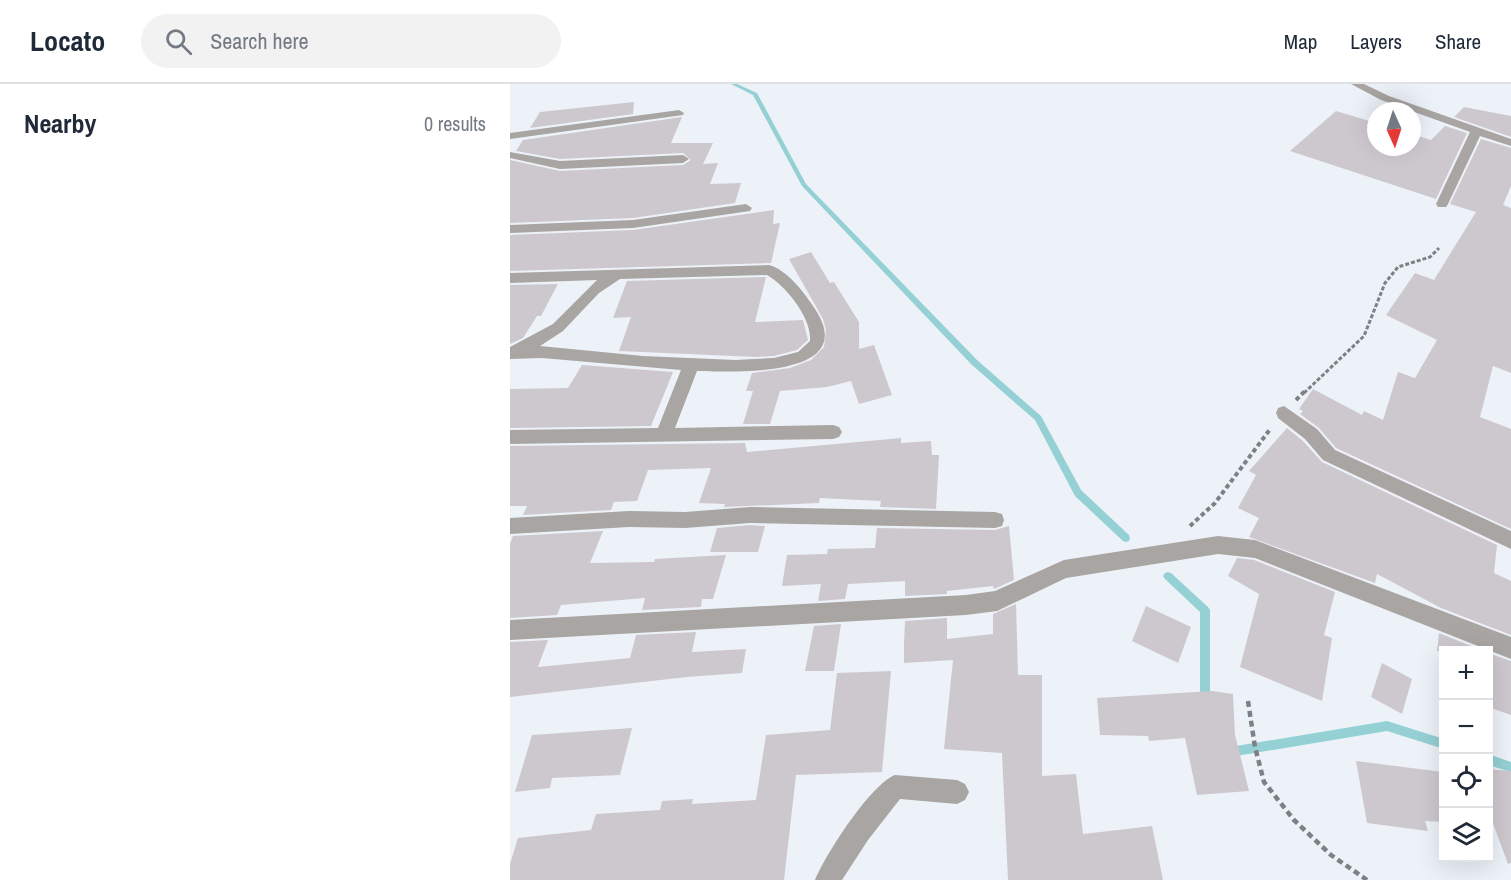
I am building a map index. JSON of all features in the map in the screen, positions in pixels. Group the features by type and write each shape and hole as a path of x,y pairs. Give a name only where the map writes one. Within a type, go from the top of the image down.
{"street":[{"path":"1365,85 1385,98 1511,143"},
{"path":"510,136 679,113"},
{"path":"1442,204 1476,132"},
{"path":"510,155 560,165 683,159"},
{"path":"510,229 633,224 746,208"},
{"path":"510,278 769,270 778,275 814,319 818,336 816,346 808,355 792,361 759,365 691,366 541,352 512,353"},
{"path":"512,353 550,334 569,318 594,287 618,276"},
{"path":"664,433 691,366"},
{"path":"1284,413 1311,434 1329,455 1511,540"},
{"path":"510,437 833,432"},
{"path":"510,526 629,519 685,520 750,515 995,520"},
{"path":"510,630 966,605 997,601 1065,569 1218,545 1255,549 1511,648"},
{"path":"828,880 854,837 877,806 895,787 957,792"}],"path":[{"path":"1248,701 1255,747 1264,782 1294,820 1330,855 1367,880"}],"building":[{"path":"634,102 633,114 530,128 540,112"},
{"path":"1464,107 1511,116 1511,137 1454,117"},
{"path":"1336,111 1367,120 1367,156 1421,156 1421,137 1431,140 1445,126 1467,133 1436,199 1290,151"},
{"path":"682,117 671,143 713,143 703,164 718,163 710,184 741,183 735,203 633,218 510,223 510,160 560,171 683,165 691,160 683,153 560,159 516,151 523,140"},
{"path":"1481,139 1511,148 1511,186 1503,205 1511,208 1511,373 1493,366 1480,417 1511,429 1511,529 1336,448 1319,428 1300,414 1303,411 1299,409 1313,389 1362,415 1364,411 1383,420 1398,372 1415,378 1437,340 1386,315 1415,273 1434,280 1476,212 1450,204"},
{"path":"774,210 773,224 780,223 771,263 510,271 510,235 633,230"},
{"path":"811,252 830,283 834,282 859,322 859,349 874,345 892,395 859,404 851,381 827,387 780,391 770,424 743,424 753,391 746,391 752,373 790,368 811,360 824,347 826,330 823,319 789,259"},
{"path":"766,277 755,322 803,320 808,340 797,350 774,356 757,357 619,351 631,317 613,318 627,281"},
{"path":"558,284 541,316 537,316 523,338 510,344 510,285"},
{"path":"582,365 673,372 651,426 510,428 510,389 568,388"},
{"path":"1287,428 1303,441 1322,462 1497,545 1494,573 1511,581 1511,635 1441,608 1377,574 1375,583 1249,537 1259,518 1238,508 1256,475 1249,471"},
{"path":"901,438 901,443 931,441 932,455 939,455 936,509 880,507 881,501 820,498 819,503 724,507 725,504 699,503 711,468 648,470 637,501 614,502 611,510 523,515 527,506 510,506 510,446 745,443 747,452"},
{"path":"765,526 758,552 710,552 717,528"},
{"path":"1009,526 1014,580 994,589 993,586 947,591 947,594 905,596 905,581 848,584 845,599 818,601 821,584 782,586 787,555 827,554 828,549 875,548 877,528 995,530"},
{"path":"603,531 590,563 654,562 655,559 726,555 713,599 702,599 701,607 642,610 645,598 561,605 557,615 510,618 510,544 513,536"},
{"path":"1237,558 1254,560 1335,592 1324,635 1332,638 1322,701 1240,667 1259,594 1228,576"},
{"path":"1016,604 1018,675 1042,675 1042,776 1076,774 1083,834 1152,826 1163,880 1008,880 1002,753 944,749 953,660 904,663 904,644 905,621 947,618 947,639 993,634 993,614"},
{"path":"1146,606 1191,627 1178,663 1132,641"},
{"path":"841,624 834,671 805,671 814,626"},
{"path":"696,632 692,652 746,649 742,673 510,697 510,642 548,640 538,667 630,658 636,635"},
{"path":"1439,633 1471,646 1439,646 1439,651 1437,651"},
{"path":"1493,655 1511,661 1511,715 1493,709"},
{"path":"1382,663 1412,679 1402,714 1371,697"},
{"path":"891,671 882,772 796,775 784,880 510,880 510,864 518,838 591,830 596,814 660,810 662,801 693,799 692,804 756,800 766,735 830,730 837,673"},
{"path":"1212,691 1233,694 1235,735 1249,791 1197,795 1185,738 1149,741 1148,736 1100,735 1097,698"},
{"path":"632,728 620,775 552,778 550,788 515,792 532,735"},
{"path":"1356,761 1439,771 1439,822 1425,821 1428,831 1367,823"},
{"path":"1493,769 1511,771 1511,863 1508,864 1493,824"}],"waterway":[{"path":"733,84 755,94 804,185 974,362 1038,418 1078,493 1126,538"},
{"path":"1168,576 1205,610 1205,702"},
{"path":"1230,752 1387,726 1439,742"},
{"path":"1493,761 1511,767"}]}
